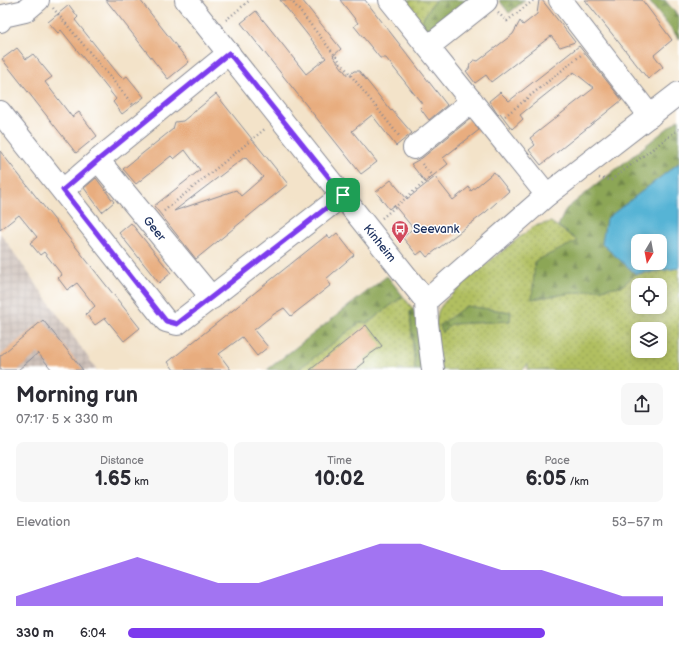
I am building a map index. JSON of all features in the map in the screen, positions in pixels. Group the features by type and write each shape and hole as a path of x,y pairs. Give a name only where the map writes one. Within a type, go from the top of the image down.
{"street":[{"name":"Kinheim","path":"186,0 426,301"},
{"path":"390,0 429,46 547,195"},
{"path":"560,0 650,116"},
{"path":"429,46 486,1"},
{"path":"0,21 3,16 25,11 44,3"},
{"path":"63,190 229,53"},
{"path":"433,370 427,323 426,301 547,195 679,94"},
{"path":"412,149 472,101"},
{"path":"0,112 166,321 177,324 343,195"},
{"name":"Geer","path":"98,160 212,298"}],"path":[{"path":"211,32 250,0"},
{"path":"291,0 412,149 432,176 369,229"},
{"path":"486,1 507,21 534,0"},
{"path":"44,3 146,121"},
{"path":"492,126 594,44"},
{"path":"150,223 280,117"},
{"path":"574,174 610,180 679,128"}],"shaded area":[{"path":"0,233 97,370 0,370"}],"green space":[{"path":"397,0 435,0 418,26"},
{"path":"435,0 469,0 426,33 418,26"},
{"path":"499,0 525,0 509,13"},
{"path":"648,0 665,0 679,17 679,39"},
{"path":"679,119 679,163 606,220 602,244 636,274 622,286 532,299 535,261 578,241 558,226 566,209"},
{"path":"551,222 578,241 622,286 631,278 631,314 667,314 667,278 631,278 636,274 679,268 679,370 528,370 528,364 523,370 441,370 436,326 438,312 452,294 534,226","holes":["466,306 511,312 510,321 451,324 442,333"]},
{"path":"387,276 403,296 368,323 361,322 300,368 301,370 267,370"},
{"path":"403,296 413,309 410,312 415,370 301,370 300,368 361,322 368,323"},
{"path":"466,306 511,312 510,321 451,324 442,333 440,325"},
{"path":"413,309 419,318 424,370 415,370 410,311"}],"water":[{"path":"679,163 679,268 667,270 667,234 631,234 631,270 602,244 606,219"},
{"path":"631,270 665,270 636,274"}],"building":[{"path":"106,0 140,0 189,62 168,79"},
{"path":"280,0 302,0 341,49 333,56 348,76 354,71 359,71 391,111 392,110 412,133 396,146 372,115 352,131 377,162 361,174 241,23 256,11 306,74 326,58"},
{"path":"340,0 365,0 447,105 429,120 420,108 423,105 386,58 380,58 354,26 358,23"},
{"path":"539,0 542,0 575,42 560,47 551,36 491,82 486,75 475,83 466,71 469,69 470,64 474,60 478,61 513,34 520,21 523,25 537,14"},
{"path":"585,0 642,0 672,40 654,55 663,67 648,79"},
{"path":"69,5 78,17 75,20 119,75 123,79 127,76 144,97 122,114 113,102 116,99 61,30 58,33 48,22"},
{"path":"579,46 622,100 541,165 529,150 535,145 530,138 594,88 574,72 520,115 523,119 512,129 500,113 498,115 489,101 500,92 509,101"},
{"path":"17,48 26,59 33,54 52,77 45,82 72,117 79,112 97,136 76,153 2,59"},
{"path":"216,94 288,184 196,259 154,206 200,170 185,150 174,159 171,156 136,184 123,169 173,129 175,122 183,121","holes":["245,157 263,177 241,196 236,190 174,211"]},
{"path":"470,119 479,130 443,158 448,164 425,182 411,164 422,158"},
{"path":"0,151 140,328 124,341 105,318 95,325 86,314 95,306 77,283 67,290 58,278 62,275 44,252 40,255 30,243 37,237 19,215 0,230"},
{"path":"494,172 509,191 486,212 427,257 422,251 417,255 403,238 413,228 394,205 389,209 376,192 391,180 407,199 435,177 453,200 469,187 471,191"},
{"path":"96,178 114,202 102,212 84,188"},
{"path":"131,223 171,273 159,283 119,233"},
{"path":"337,233 354,255 326,279 331,285 291,316 284,308 254,330 268,347 257,356 242,337 219,354 231,370 174,370 168,362 327,235 330,239"},
{"path":"43,320 83,370 52,370 38,353 18,370 0,370 0,356"},
{"path":"366,325 382,346 363,359 365,362 355,370 310,370"}],"place":[{"name":"Seevank","path":"400,244"}],"route":[{"path":"229,53 343,195 177,324 166,321 63,190 229,53"}]}
